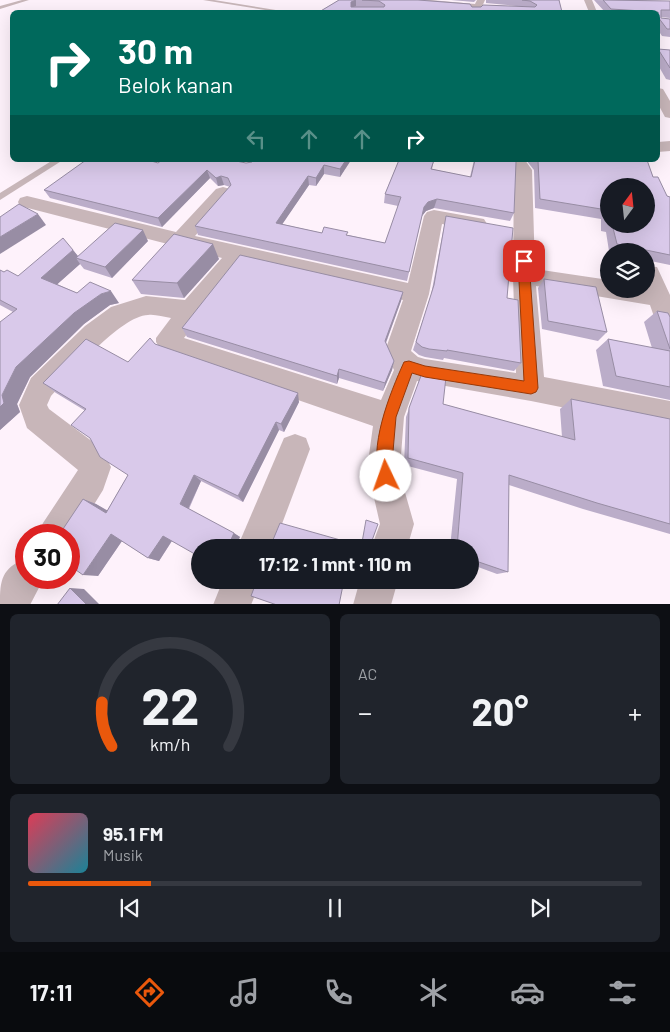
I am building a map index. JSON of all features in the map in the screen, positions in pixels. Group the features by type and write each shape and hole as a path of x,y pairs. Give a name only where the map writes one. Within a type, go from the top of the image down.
{"street":[{"path":"400,0 479,7"},
{"path":"660,96 670,114"},
{"path":"517,162 523,170 508,230 524,276 531,388"},
{"path":"50,188 20,207 180,240 417,294"},
{"path":"180,240 223,192"},
{"path":"508,230 434,216 417,294 398,351 400,359 409,366 425,371 531,388 670,415"},
{"path":"237,254 169,338 169,342 172,345 389,417"},
{"path":"524,276 659,297"},
{"path":"655,287 670,330"},
{"path":"62,524 92,479 95,466 90,459 37,418 33,404 41,387 94,334 120,314 146,305 192,311"},
{"path":"392,539 396,524 384,463 389,417 409,366"},
{"path":"259,539 295,449"},
{"path":"8,604 18,589"},
{"path":"232,604 238,589"},
{"path":"372,604 376,589"}],"lane":[{"path":"0,8 27,0"},
{"path":"205,0 272,10"},
{"path":"0,197 56,162"}],"building":[{"path":"339,0 356,0 351,2 351,7 384,7 385,5 379,1 362,0 418,0 470,4 472,7 481,7 483,5 535,7 537,5 530,1 522,0 559,0 562,10 322,10"},
{"path":"603,0 670,1 670,10 661,10 661,18 670,19 670,29 667,29 660,20 660,10 611,9"},
{"path":"660,49 670,50 670,68 660,52"},
{"path":"83,162 345,162 340,169 324,165 316,178 308,176 276,223 322,233 324,227 348,232 346,235 385,243 401,197 385,194 398,162 433,162 431,169 471,177 475,162 516,162 514,213 437,199 428,202 424,207 409,272 195,226 231,185 228,178 221,176 216,178 207,170 158,218 44,190"},
{"path":"538,162 648,162 653,177 658,177 667,196 670,197 670,255 655,252 655,243 617,243 614,233 655,233 655,178 600,178 600,209 540,199"},
{"path":"19,204 38,214 0,237 0,217"},
{"path":"446,216 513,228 507,298 518,300 521,363 447,350 429,349 422,347 416,342 434,285"},
{"path":"115,223 143,230 105,267 76,258"},
{"path":"174,234 213,244 177,283 132,280"},
{"path":"63,238 73,250 41,278 77,293 90,282 111,291 101,294 74,313 16,367 2,395 4,403 0,407 0,322 17,309 0,300 0,270 4,272 7,270 18,276"},
{"path":"240,255 403,292 385,341 394,361 385,383 339,369 337,376 182,328"},
{"path":"544,279 596,287 607,332 548,321"},
{"path":"657,311 668,313 670,317 670,349"},
{"path":"150,338 155,344 298,393 281,424 276,422 238,496 194,475 180,504 234,533 231,539 191,539 191,552 163,536 148,558 111,534 83,575 80,573 80,524 66,524 83,499 106,513 128,475 100,457 90,438 71,425 86,409 43,383 86,339 128,362"},
{"path":"608,339 670,351 670,387 616,376"},
{"path":"422,373 446,377 443,404 575,440 571,399 670,419 670,524 509,475 508,572 479,562 479,539 458,539 463,473 408,458 409,408"},
{"path":"366,520 378,524 373,539 363,539"},
{"path":"280,523 337,539 273,539"},
{"path":"71,589 86,604 58,604"},
{"path":"254,589 342,589 339,604 274,604 251,596"}],"route":[{"path":"386,476 384,463 389,417 409,366 425,371 531,388 524,261"}]}
